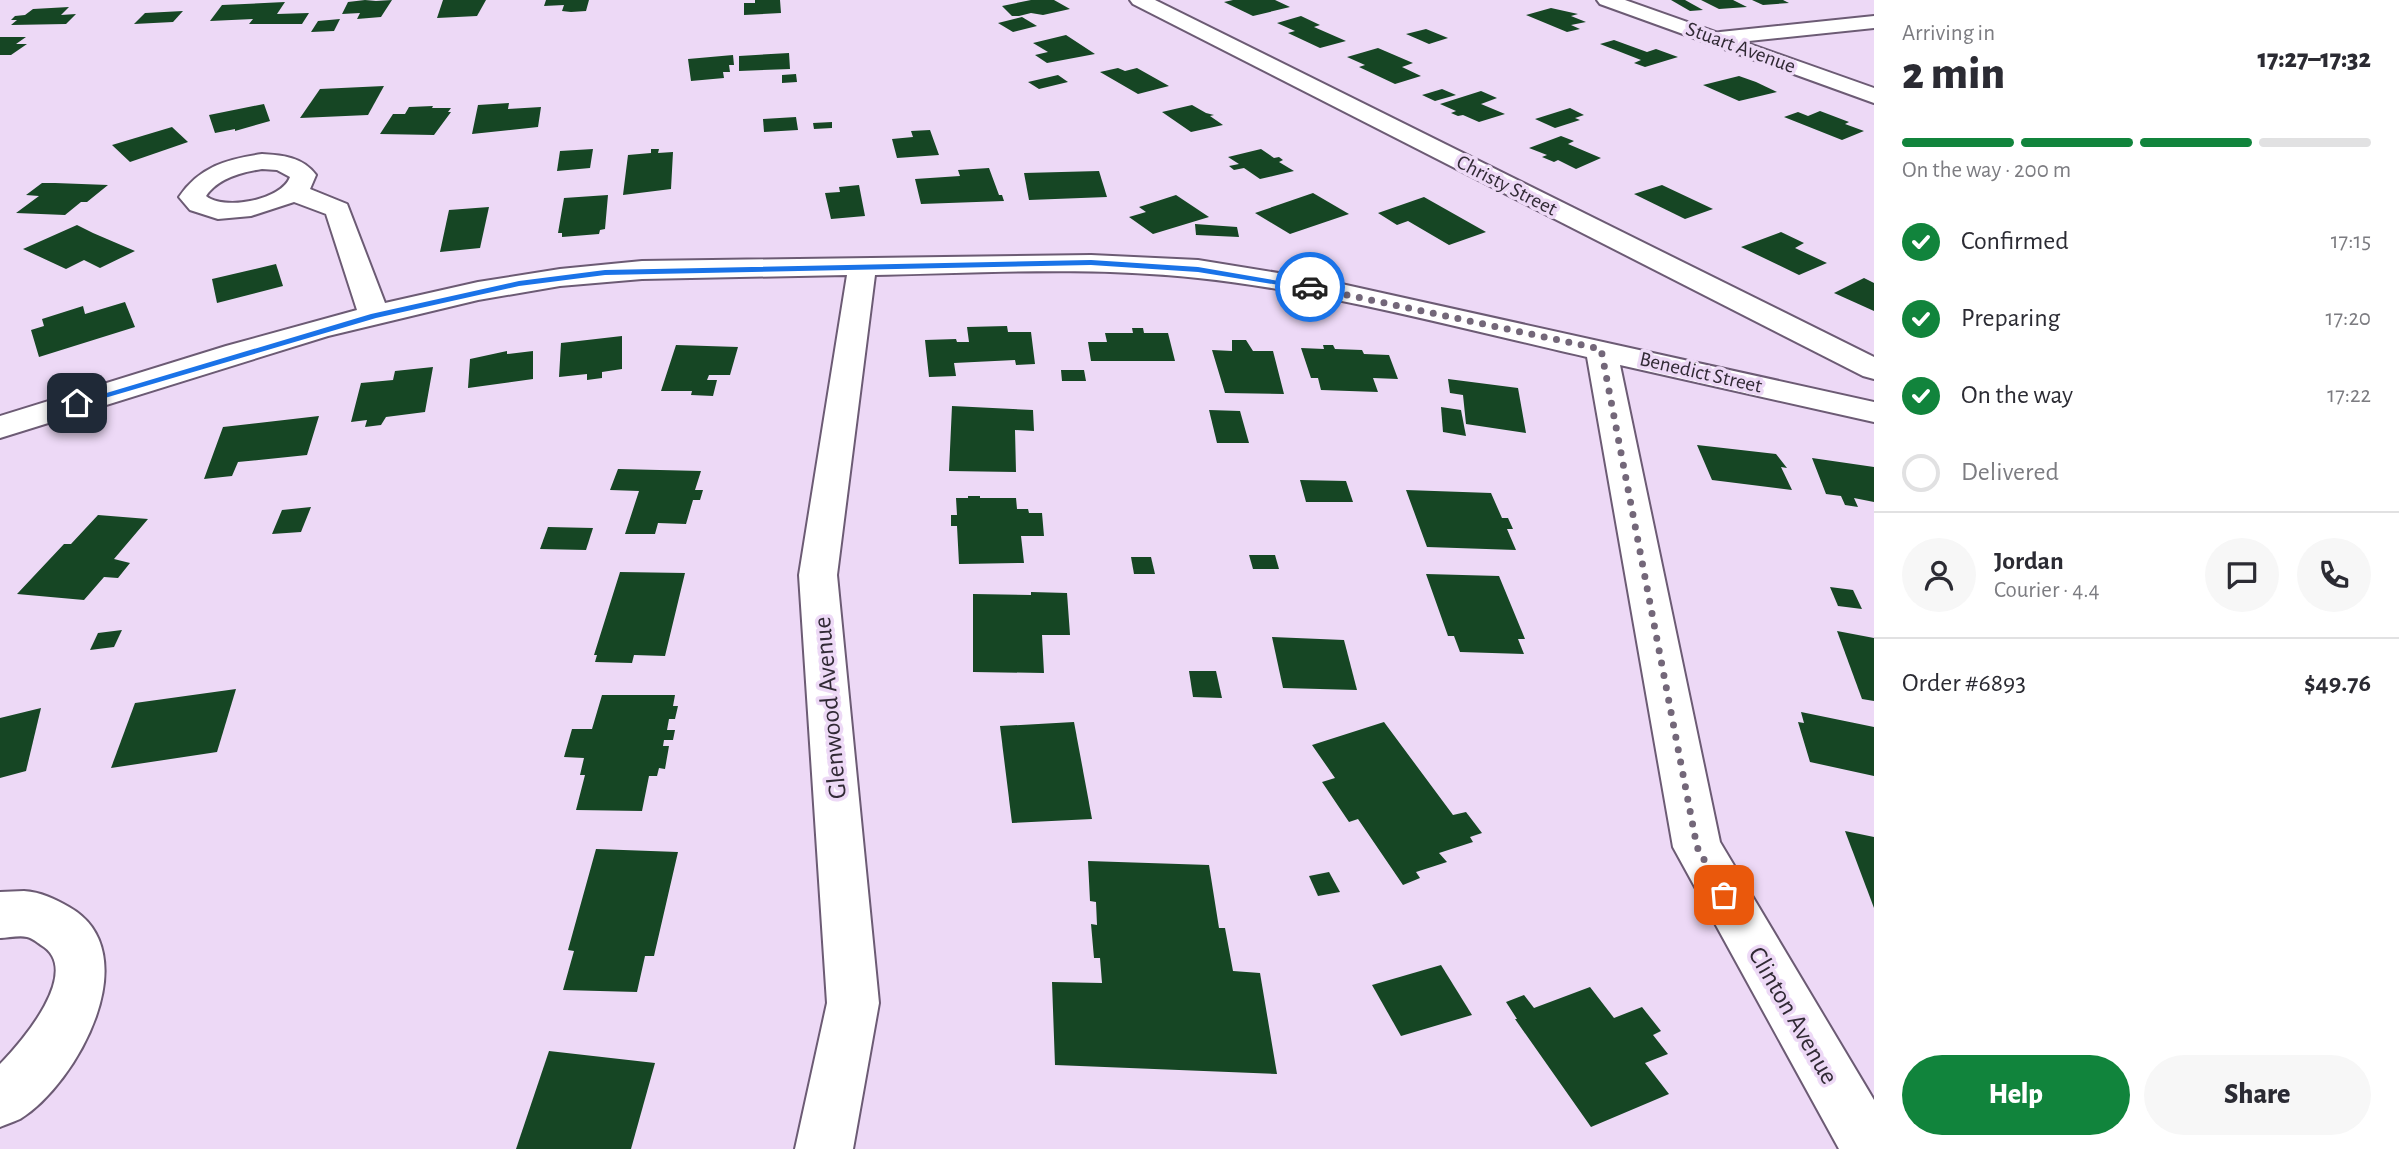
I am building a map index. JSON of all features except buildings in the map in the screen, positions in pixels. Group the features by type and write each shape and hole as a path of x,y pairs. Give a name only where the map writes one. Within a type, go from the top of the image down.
{"street":[{"name":"Christy Street","path":"1140,0 1874,369"},
{"name":"Stuart Avenue","path":"1607,0 1720,38 1874,96"},
{"path":"1720,38 1874,22"},
{"path":"290,194 311,198 338,210 374,316"},
{"name":"Benedict Street","path":"0,427 374,316 507,286 605,272 1091,263 1198,269 1328,290 1874,412"},
{"name":"Glenwood Avenue","path":"824,1149 853,1003 818,575 862,268"},
{"name":"Clinton Avenue","path":"1601,349 1697,847 1862,1134 1874,1147"},
{"path":"0,915 36,915 67,931 81,961 76,1002 51,1049 0,1099"}],"way so far":[{"path":"1310,287 1601,349 1697,847 1724,895"}],"route":[{"path":"77,403 374,316 519,284 605,272 1091,263 1198,269 1310,287"}]}
